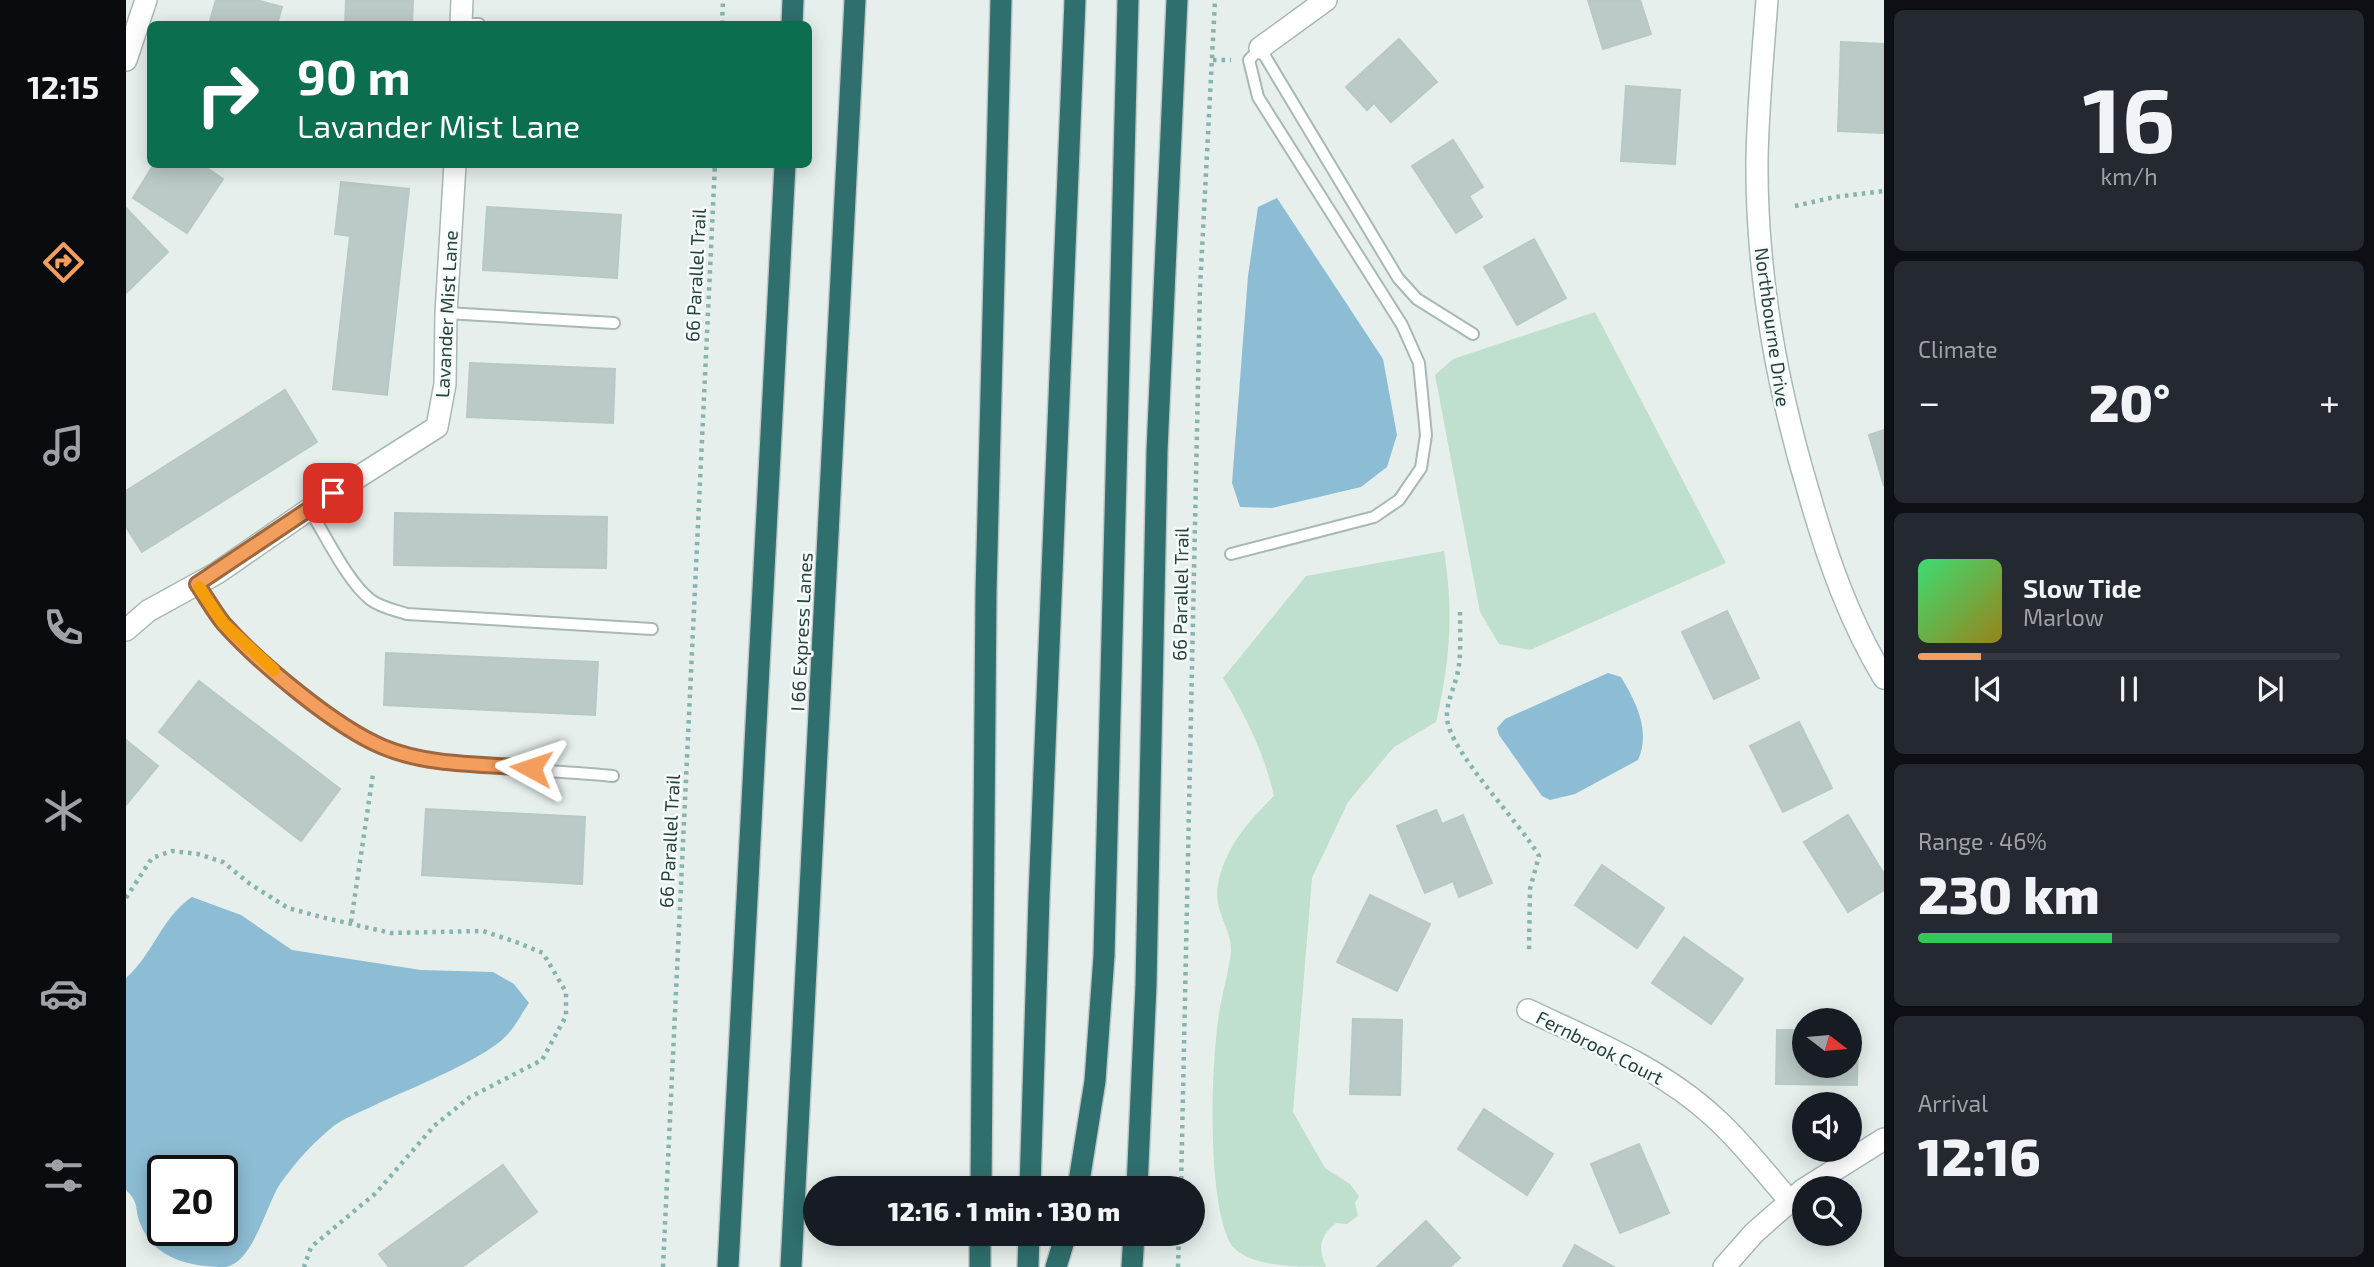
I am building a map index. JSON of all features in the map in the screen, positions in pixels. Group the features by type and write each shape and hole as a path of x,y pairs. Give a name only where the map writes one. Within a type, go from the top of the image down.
{"highway":[{"path":"792,21 793,0"},
{"name":"I 66 Express Lanes","path":"791,1267 855,0"},
{"path":"981,1176 986,578 1001,0"},
{"path":"1030,1176 1075,0"},
{"path":"1080,1176 1095,1081 1104,956 1128,0"},
{"path":"1138,1176 1145,999 1157,465 1177,0"},
{"path":"727,1267 785,168"},
{"path":"980,1246 980,1267"},
{"path":"1028,1267 1029,1246"},
{"path":"1056,1267 1062,1246"},
{"path":"1132,1267 1133,1246"}],"street":[{"path":"126,60 146,0"},
{"path":"461,21 462,0"},
{"path":"1259,48 1326,0"},
{"name":"Northbourne Drive","path":"1767,0 1757,161 1763,267 1774,357 1787,419 1829,563 1884,678"},
{"name":"Lavander Mist Lane","path":"126,630 148,611 197,584 437,427 445,384 446,313 455,168"},
{"name":"Fernbrook Court","path":"1528,1010 1668,1081 1713,1116 1792,1186"},
{"path":"1826,1176 1884,1139"},
{"path":"1724,1267 1754,1233 1792,1200"}],"lane":[{"path":"1231,554 1374,517 1399,500 1420,468 1426,435 1419,363 1402,325 1258,97 1249,60 1259,48 1398,278 1417,299 1473,334"},
{"path":"446,313 614,323"},
{"path":"309,509 353,578 370,599 385,607 407,614 652,629"},
{"path":"197,584 223,623 269,667 339,721 383,747 421,758 613,776"}],"path":[{"path":"722,21 723,0"},
{"name":"66 Parallel Trail","path":"1181,1176 1200,288 1215,0"},
{"name":"66 Parallel Trail","path":"663,1267 715,168"},
{"path":"1795,206 1884,191"},
{"path":"1460,612 1459,667 1447,716 1450,731 1461,752 1529,838 1539,856 1530,889 1529,950"},
{"path":"351,922 373,774"},
{"path":"126,898 152,858 172,851 223,862 250,884 288,908 391,933 483,931 543,953 566,992 566,1016 542,1060 470,1097 434,1126 376,1192 312,1247 304,1267"},
{"path":"1178,1267 1179,1246"}],"green space":[{"path":"1595,312 1726,563 1530,650 1499,644 1480,612 1435,375 1453,359"},
{"path":"1444,551 1450,616 1445,678 1436,722 1394,747 1348,802 1312,878 1293,1112 1325,1168 1350,1184 1359,1196 1355,1203 1358,1216 1347,1224 1336,1223 1326,1233 1321,1248 1326,1267 1262,1262 1240,1253 1232,1246 1224,1226 1214,1167 1216,1037 1231,951 1217,891 1223,866 1234,844 1274,796 1253,735 1223,678 1306,576"}],"water":[{"path":"1277,198 1383,359 1397,435 1387,467 1361,487 1272,508 1240,507 1232,483 1248,276 1258,207"},
{"path":"1608,673 1621,677 1640,717 1643,738 1638,760 1575,794 1550,800 1542,796 1499,735 1497,728 1505,719"},
{"path":"192,897 241,915 292,950 421,970 493,972 514,984 529,1003 508,1034 483,1053 446,1073 352,1115 330,1129 303,1155 280,1184 252,1244 236,1263 226,1267 186,1263 155,1246 238,1246 238,1155 147,1155 147,1236 140,1223 135,1202 126,1190 126,978 144,958 173,915"}],"building":[{"path":"216,0 256,0 282,7 278,21 210,21"},
{"path":"346,0 413,0 412,21 345,21"},
{"path":"1588,0 1640,0 1651,34 1603,49"},
{"path":"1399,39 1437,82 1391,122 1374,103 1367,110 1346,87"},
{"path":"1841,42 1884,44 1884,133 1838,131"},
{"path":"1626,86 1680,90 1675,164 1621,161"},
{"path":"1453,140 1483,187 1469,196 1482,217 1456,233 1412,166"},
{"path":"152,168 207,168 223,179 187,233 133,198"},
{"path":"341,182 409,189 387,395 333,389 350,236 335,234"},
{"path":"487,207 621,215 617,278 483,270"},
{"path":"126,208 168,252 126,293"},
{"path":"1534,239 1566,298 1517,325 1484,267"},
{"path":"470,363 615,369 613,423 467,417"},
{"path":"285,390 317,442 142,552 126,527 126,491"},
{"path":"1884,430 1884,486 1869,435"},
{"path":"395,513 607,517 606,568 394,565"},
{"path":"1727,611 1759,678 1714,699 1682,632"},
{"path":"386,653 598,662 595,715 384,705"},
{"path":"199,681 340,789 301,841 159,732"},
{"path":"1799,722 1832,788 1783,812 1750,746"},
{"path":"126,740 158,766 126,805"},
{"path":"426,809 585,817 582,884 422,875"},
{"path":"1436,810 1442,824 1463,815 1492,883 1459,897 1453,881 1425,893 1397,826"},
{"path":"1848,815 1884,874 1884,890 1848,912 1804,842"},
{"path":"1602,865 1664,908 1637,948 1575,905"},
{"path":"1370,895 1430,924 1397,991 1337,962"},
{"path":"1684,937 1743,979 1711,1024 1652,983"},
{"path":"1353,1019 1402,1020 1400,1095 1350,1094"},
{"path":"1777,1030 1792,1030 1792,1078 1857,1078 1857,1085 1776,1084"},
{"path":"1484,1109 1553,1154 1527,1195 1458,1149"},
{"path":"1639,1144 1669,1213 1620,1233 1591,1164"},
{"path":"503,1165 537,1212 462,1267 389,1267 379,1254"},
{"path":"1426,1221 1460,1258 1450,1267 1377,1267"},
{"path":"1575,1245 1614,1267 1563,1267"}],"slow traffic":[{"path":"199,587 223,623 274,670"}],"route":[{"path":"333,493 197,584 223,623 269,667 339,721 383,747 421,758 531,768"}]}
